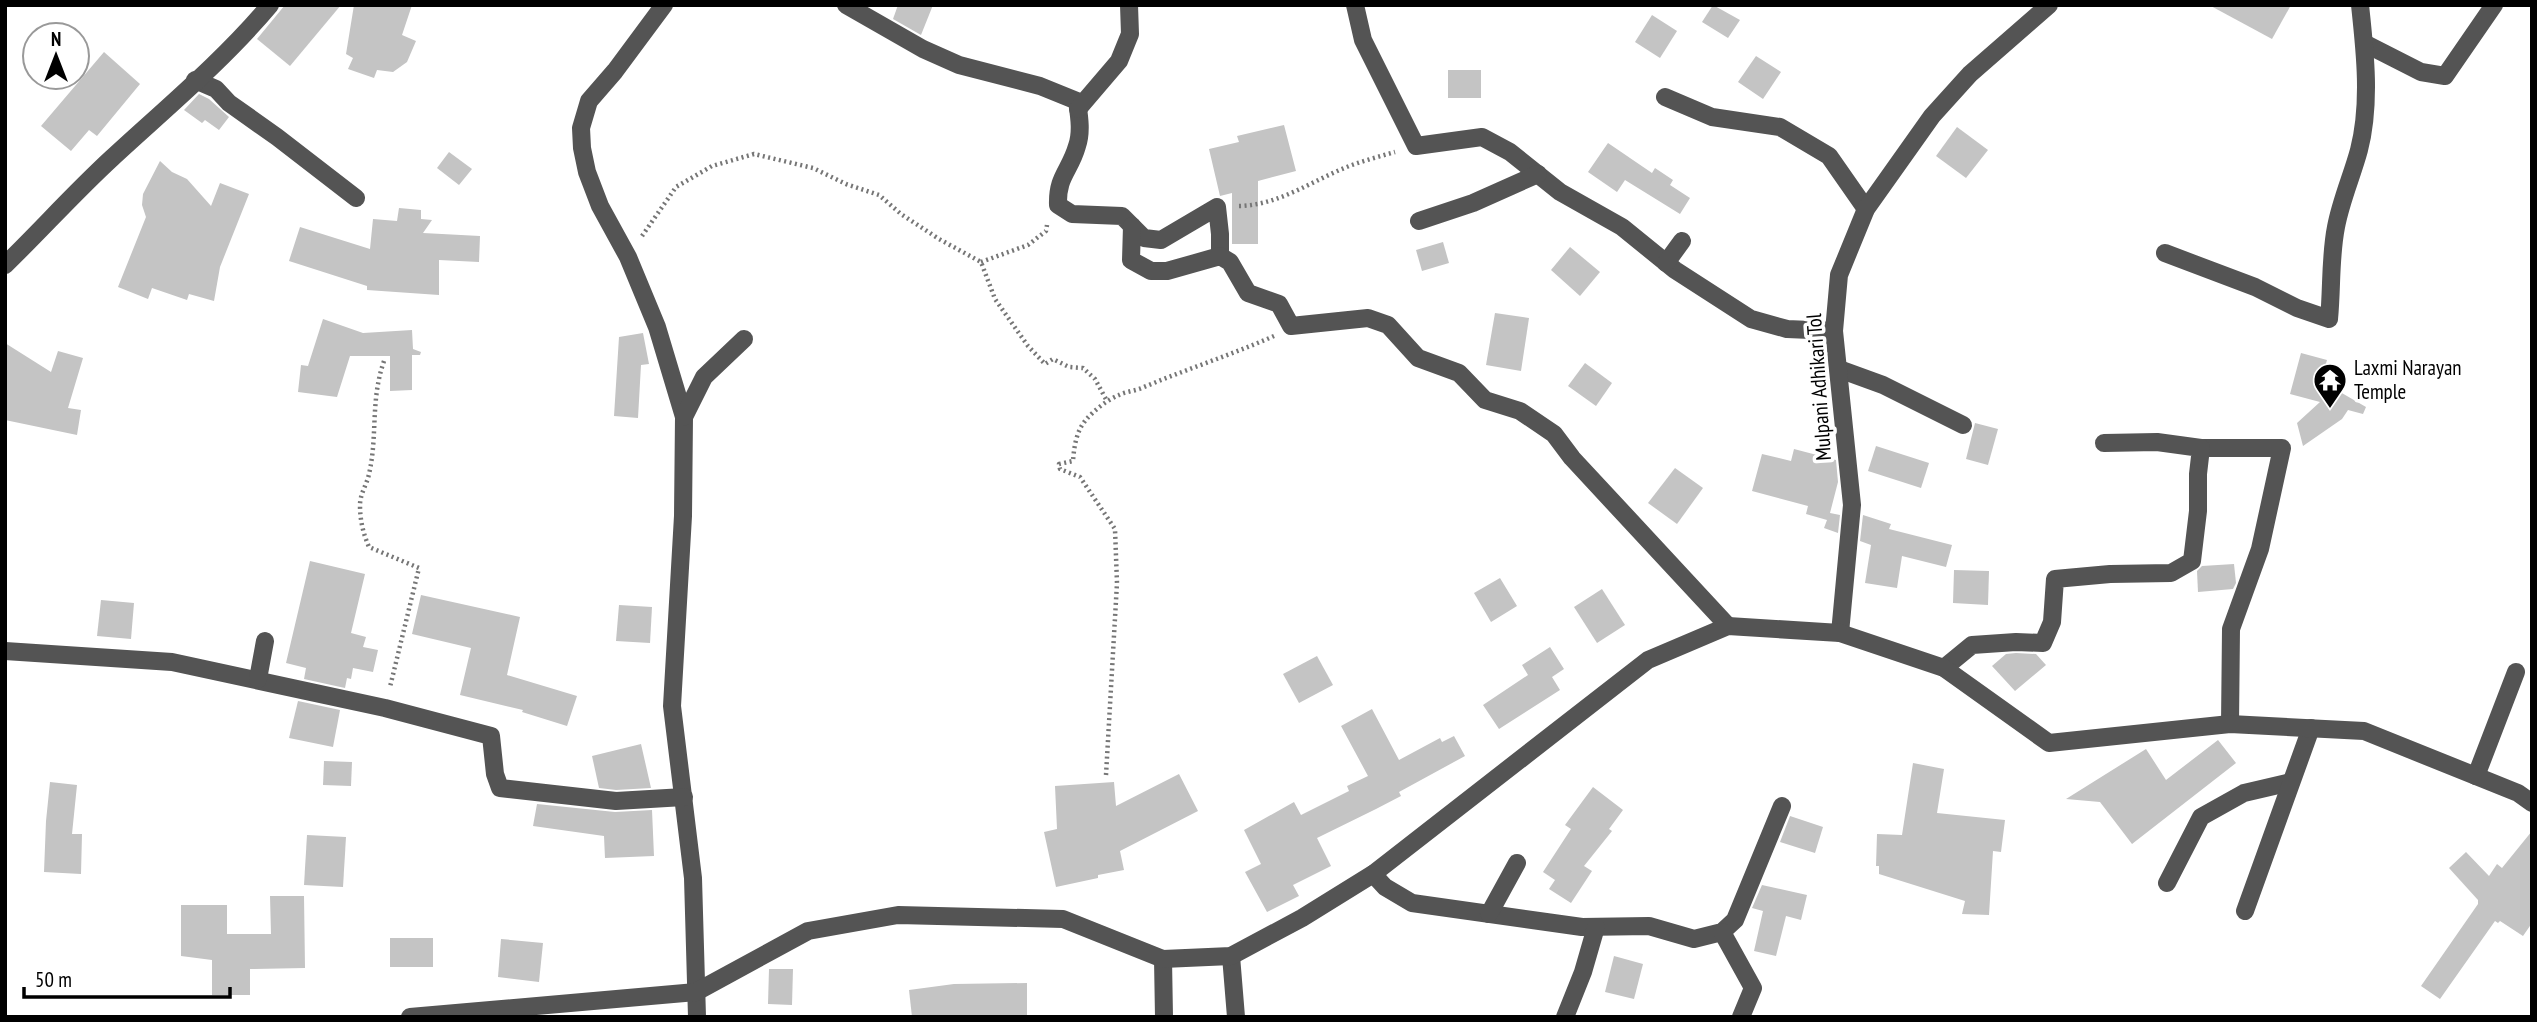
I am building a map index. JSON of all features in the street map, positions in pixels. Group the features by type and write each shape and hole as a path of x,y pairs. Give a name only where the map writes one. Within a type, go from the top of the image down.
{"street":[{"path":"5,265 110,160 253,26 270,5"},
{"path":"664,5 589,101 581,128 587,173 600,206 628,257 657,327 684,417 683,516 672,706 693,878 697,1017"},
{"path":"846,5 923,49 958,65 1040,86 1077,101 1080,120 1077,146 1058,189 1058,205 1072,214 1122,216 1144,238 1161,240 1217,207 1220,256"},
{"path":"1078,109 1119,61 1130,34 1129,5"},
{"path":"1355,5 1363,40 1416,146 1482,137 1510,152 1560,192 1622,227 1666,263 1751,319 1787,329 1834,331"},
{"name":"Mulpani Adhikari Tol","path":"1840,633 1852,505 1834,331 1839,275 1866,209 1932,116 1970,74 2049,5"},
{"path":"2165,253 2255,287 2297,308 2329,318 2335,231 2341,201 2359,149 2364,120 2364,43 2360,5"},
{"path":"2364,43 2421,72 2445,76 2494,5"},
{"path":"195,80 216,89 229,103 356,198"},
{"path":"1665,97 1712,117 1780,127 1829,156 1866,209"},
{"path":"1419,221 1473,203 1538,174"},
{"path":"1132,226 1130,260 1151,271 1167,271 1220,256 1230,262 1248,293 1279,304 1291,326 1368,318 1388,325 1418,358 1459,373 1485,400 1520,411 1554,434 1572,458 1728,626"},
{"path":"1666,263 1682,241"},
{"path":"684,417 704,377 744,339"},
{"path":"1839,369 1883,385 1963,425"},
{"path":"2104,443 2157,442 2201,447 2282,449 2260,549 2231,629 2230,723"},
{"path":"1944,668 1972,645 2043,643 2052,622 2055,579 2110,574 2171,573 2192,561 2201,447"},
{"path":"410,1017 578,1010 696,992 808,931 898,915 1063,919 1163,959 1231,956 1302,918 1373,874 1648,660 1728,626 1840,633 1944,668 2049,743 2230,723 2364,731 2518,793 2532,803"},
{"path":"258,679 265,641"},
{"path":"5,651 172,662 385,708 491,736 495,775 500,788 616,801 684,797"},
{"path":"2476,776 2516,672"},
{"path":"2245,911 2311,728"},
{"path":"2167,883 2201,817 2244,793 2291,782"},
{"path":"1373,874 1385,887 1412,903 1596,927 1649,926 1694,939 1722,932 1735,920 1782,806"},
{"path":"1489,914 1517,863"},
{"path":"1565,1017 1583,972 1596,927"},
{"path":"1722,932 1753,988 1741,1017"},
{"path":"1231,956 1236,1017"},
{"path":"1163,959 1164,1017"}],"path":[{"path":"1217,207 1258,206 1298,191 1351,165 1416,146"},
{"path":"628,257 676,187 712,166 754,154 813,168 846,184 879,195 929,233 981,262 995,299 1028,346 1045,363 1053,359 1069,367 1083,368 1095,379 1107,401"},
{"path":"981,262 1028,246 1046,231 1049,212 1072,214"},
{"path":"1107,775 1117,583 1115,529 1080,477 1060,469 1059,464 1073,461 1075,442 1084,422 1107,401 1119,394 1245,349 1291,326"},
{"path":"384,361 377,380 373,408 369,474 360,502 363,532 369,547 419,568 385,708"}],"building":[{"path":"285,5 341,5 290,66 257,39"},
{"path":"354,5 412,5 402,35 416,41 407,62 393,72 377,70 374,78 348,69 353,58 346,54"},
{"path":"898,5 933,5 921,35 893,19"},
{"path":"1713,5 1740,20 1728,38 1702,22"},
{"path":"2209,5 2291,5 2272,39"},
{"path":"1652,15 1677,31 1660,58 1635,42"},
{"path":"104,52 140,84 97,136 89,130 71,151 41,126 71,91 91,91 91,67"},
{"path":"1756,56 1781,72 1763,99 1738,82"},
{"path":"1448,70 1481,70 1481,98 1448,98"},
{"path":"199,94 209,99 229,117 219,130 205,120 202,123 184,110"},
{"path":"1284,125 1296,171 1258,181 1258,244 1232,244 1232,193 1220,196 1209,149 1239,142 1237,136"},
{"path":"1957,127 1988,150 1966,178 1936,156"},
{"path":"1608,143 1652,173 1655,168 1673,180 1670,185 1690,198 1680,214 1625,180 1617,192 1588,172"},
{"path":"449,152 472,169 459,185 437,168"},
{"path":"160,161 172,172 187,179 211,206 220,183 249,194 220,267 214,301 189,294 187,300 152,288 148,299 118,287 146,217 142,205 143,194"},
{"path":"399,208 421,210 421,219 432,220 423,233 480,236 479,262 439,260 439,295 367,290 367,286 289,261 300,227 370,249 373,219 397,221"},
{"path":"1443,242 1449,263 1422,271 1416,250"},
{"path":"1570,247 1600,272 1580,296 1551,270"},
{"path":"1495,313 1529,318 1521,371 1486,365"},
{"path":"323,319 363,333 412,330 413,349 421,352 420,355 412,355 412,390 390,391 390,356 350,356 337,397 298,392 301,365 308,366"},
{"path":"643,333 649,364 641,365 638,418 614,416 619,337"},
{"path":"5,343 51,372 58,351 83,358 68,408 81,410 77,435 5,420"},
{"path":"2301,353 2327,360 2321,381 2366,407 2363,414 2348,410 2342,419 2303,446 2297,423 2320,402 2290,394"},
{"path":"1585,363 1612,383 1596,406 1568,386"},
{"path":"1975,423 1998,429 1988,465 1966,459"},
{"path":"1876,446 1929,463 1921,488 1868,471"},
{"path":"1794,449 1836,460 1838,482 1830,513 1840,515 1838,533 1824,528 1827,520 1806,514 1808,506 1752,491 1762,454 1791,461"},
{"path":"1675,468 1703,488 1677,524 1648,503"},
{"path":"1863,515 1891,524 1889,529 1952,545 1946,567 1902,556 1897,588 1865,583 1871,545 1860,541"},
{"path":"310,561 365,574 351,633 366,637 363,647 378,650 373,672 353,668 351,679 347,678 345,688 304,679 306,668 286,663"},
{"path":"2234,564 2236,583 2233,589 2198,592 2197,571 2202,566"},
{"path":"1954,570 1989,571 1988,605 1953,603"},
{"path":"1500,578 1517,606 1491,622 1474,593"},
{"path":"1602,589 1625,625 1597,643 1574,607"},
{"path":"421,595 520,617 507,675 577,696 567,726 522,712 523,710 460,695 471,648 412,634"},
{"path":"101,600 134,603 131,639 97,636"},
{"path":"619,605 652,607 650,643 616,641"},
{"path":"1550,647 1564,669 1552,677 1560,690 1499,729 1483,705 1528,675 1522,665"},
{"path":"2006,654 2036,654 2046,665 2015,691 1992,666"},
{"path":"1317,656 1333,685 1299,703 1283,674"},
{"path":"298,701 340,710 333,747 289,738"},
{"path":"1372,709 1399,760 1440,738 1442,742 1454,736 1465,756 1399,792 1401,796 1317,838 1331,866 1293,885 1299,896 1267,912 1245,872 1261,864 1244,830 1294,802 1301,815 1349,791 1347,786 1368,776 1341,726"},
{"path":"2218,740 2236,763 2132,844 2100,802 2066,799 2146,749 2166,780"},
{"path":"641,744 651,788 599,788 592,756"},
{"path":"324,761 352,762 351,786 323,785"},
{"path":"1913,763 1944,769 1937,813 2005,820 2001,852 1993,851 1989,915 1962,914 1965,901 1879,874 1879,866 1876,866 1877,834 1902,835"},
{"path":"1179,774 1198,811 1120,851 1124,870 1056,887 1044,832 1057,829 1055,786 1114,782 1116,806"},
{"path":"50,782 77,785 72,834 82,834 81,874 44,872"},
{"path":"1593,787 1623,810 1609,829 1612,831 1584,866 1592,871 1571,903 1549,889 1555,880 1543,872 1571,829 1565,825"},
{"path":"537,804 615,812 652,810 654,856 605,858 604,836 533,826"},
{"path":"1790,816 1823,827 1815,853 1780,842"},
{"path":"2532,831 2532,923 2523,936 2500,921 2495,921 2440,999 2421,986 2478,904 2478,900 2449,868 2466,852 2489,876 2497,864 2502,868"},
{"path":"307,835 346,837 343,887 304,885"},
{"path":"1762,885 1807,895 1801,920 1786,916 1776,956 1754,951 1763,911 1752,908"},
{"path":"270,896 304,896 305,968 250,969 250,995 212,995 212,960 181,956 181,905 227,905 227,934 271,934"},
{"path":"390,938 433,938 433,967 390,967"},
{"path":"501,939 543,943 539,982 498,977"},
{"path":"1614,956 1643,964 1634,999 1605,992"},
{"path":"769,969 793,969 792,1005 768,1004"},
{"path":"1027,983 1027,1017 912,1017 909,990 954,984"}],"place":[{"name":"Laxmi Narayan Temple","path":"2330,410"}]}
